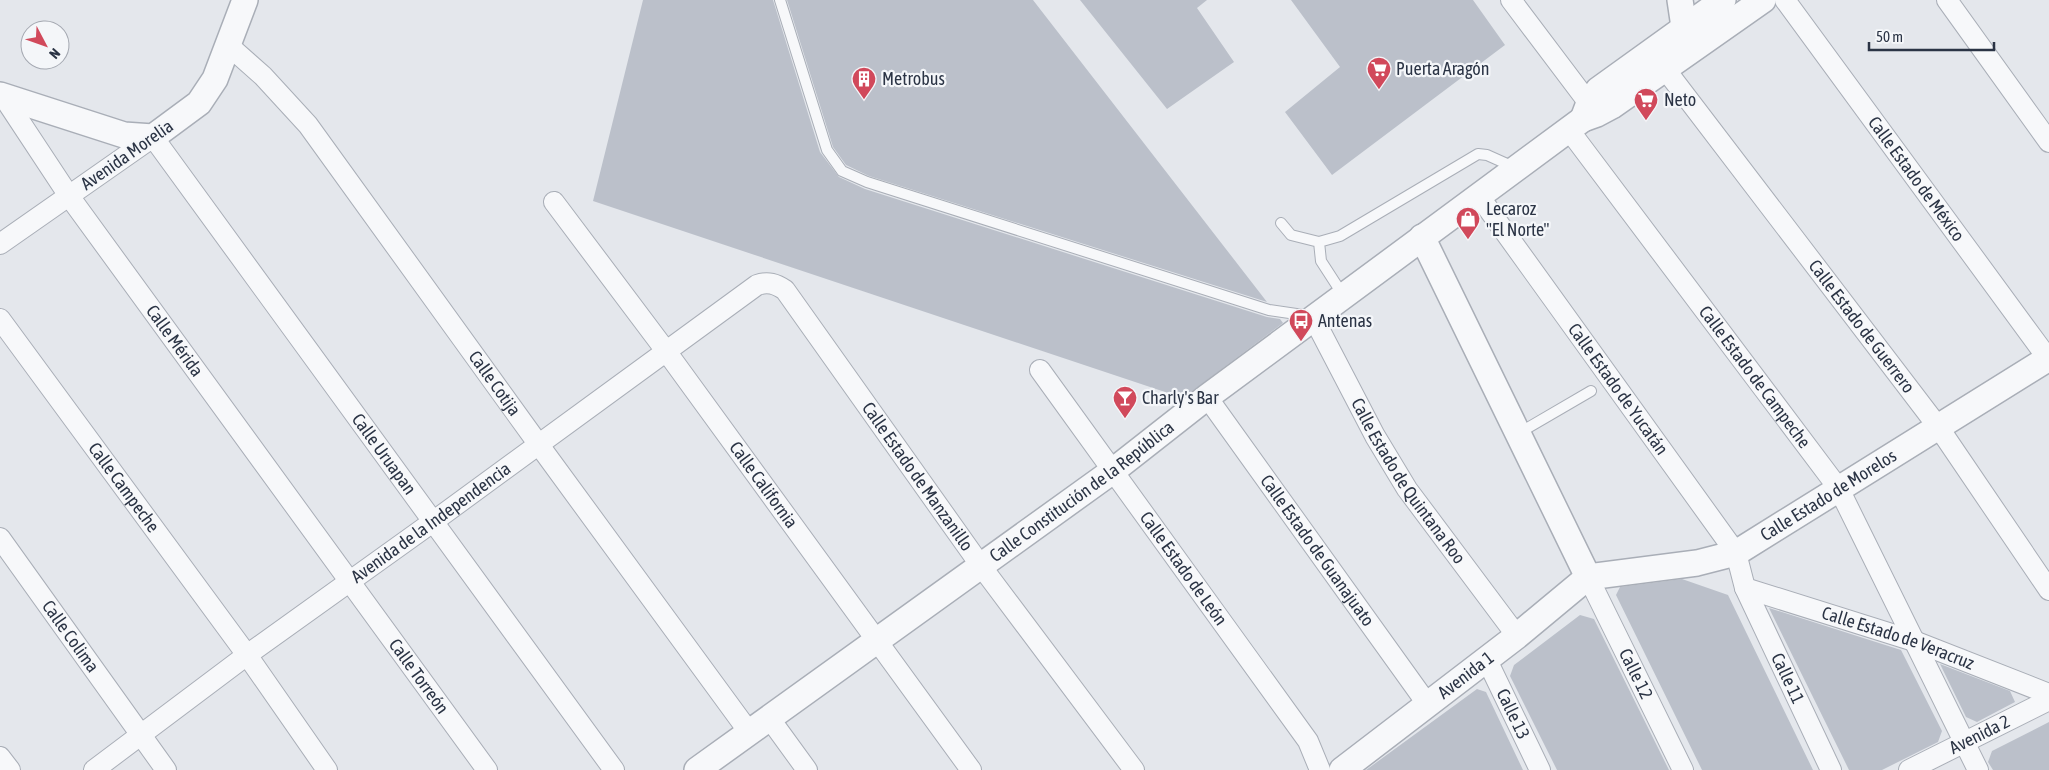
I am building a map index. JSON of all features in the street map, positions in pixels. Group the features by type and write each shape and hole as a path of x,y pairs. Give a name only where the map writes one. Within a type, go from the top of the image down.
{"street":[{"name":"Avenida Morelia","path":"0,244 199,103 215,79 245,0"},
{"name":"Calle Estado de Campeche","path":"1511,0 1584,117 1840,489 1978,770"},
{"path":"1680,0 1689,37"},
{"name":"Calle Constitución de la República","path":"697,770 1114,470 1313,317 1584,117 1665,69 1689,37 1712,11 1763,0"},
{"name":"Calle Estado de México","path":"1785,0 2049,359"},
{"path":"1946,0 2049,142"},
{"name":"Calle Constitución de la República","path":"1584,117 1598,90 1689,37"},
{"name":"Calle Cotija","path":"228,45 263,76 308,125 748,732"},
{"name":"Calle Estado de Guerrero","path":"1665,69 1939,428 2049,590"},
{"path":"1,96 124,135 153,137"},
{"name":"Calle Mérida","path":"1,96 69,196 350,582"},
{"name":"Calle Uruapan","path":"153,137 614,770"},
{"name":"Calle Estado de Yucatán","path":"1479,196 1736,553 1745,588"},
{"name":"Calle California","path":"554,202 666,351 875,641 971,770"},
{"path":"1422,237 1588,577"},
{"name":"Avenida de la Independencia","path":"94,770 247,655 757,285 771,283"},
{"name":"Calle Estado de Manzanillo","path":"771,283 785,290 981,566 1134,770"},
{"name":"Calle Estado de Quintana Roo","path":"1313,317 1375,436 1407,489 1517,636"},
{"name":"Calle Campeche","path":"0,319 247,655"},
{"name":"Calle Estado de Morelos","path":"1588,577 1697,563 1736,553 2049,359"},
{"name":"Calle Estado de León","path":"1040,370 1308,741 1320,770"},
{"name":"Calle Estado de Guanajuato","path":"1207,397 1428,706"},
{"name":"Calle Colima","path":"0,538 166,770"},
{"name":"Avenida 1","path":"1342,770 1428,706 1588,577"},
{"name":"Calle 12","path":"1588,577 1683,770"},
{"name":"Calle Torreón","path":"350,582 487,770"},
{"name":"Calle Estado de Veracruz","path":"1745,588 1914,641 2049,694"},
{"name":"Calle 11","path":"1745,588 1831,770"},
{"path":"247,655 327,770"},
{"name":"Calle 13","path":"1486,658 1540,770"},
{"name":"Avenida 2","path":"1909,770 2049,700"},
{"path":"770,719 806,770"},
{"path":"0,757 10,770"}],"lane":[{"path":"780,0 827,150 842,171 867,182 1269,310 1313,317"},
{"path":"1281,223 1291,235 1319,242 1340,236 1478,154 1486,155 1517,168"},
{"path":"1319,242 1321,261 1343,295"},
{"path":"1518,434 1591,391"}],"building":[{"path":"643,0 773,0 820,152 839,177 865,189 1267,317 1280,319 1283,323 1183,398 593,201"},
{"path":"787,0 1033,0 1267,302 869,176 846,165 833,147"},
{"path":"1080,0 1207,0 1197,8 1234,62 1167,109"},
{"name":"Puerta Aragón","path":"1291,0 1473,0 1505,45 1332,175 1285,112 1340,67"},
{"path":"1682,579 1728,595 1813,770 1702,770 1616,595 1620,587"},
{"path":"1769,608 1901,650 1942,731 1938,742 1882,770 1849,770"},
{"path":"1580,615 1594,619 1669,770 1557,770 1510,676 1514,665"},
{"path":"1940,664 2010,691 2015,702 1977,722 1966,717"},
{"path":"1477,689 1486,692 1523,770 1366,770"},
{"path":"2049,722 2049,770 1993,770 1988,762 1992,751"}],"place":[{"name":"Puerta Aragón","path":"1379,90"},
{"name":"Metrobus","path":"864,100"},
{"name":"Neto","path":"1646,121"},
{"name":"Lecaroz \"El Norte\"","path":"1468,240"},
{"name":"Antenas","path":"1301,342"},
{"name":"Charly's Bar","path":"1125,419"}]}
